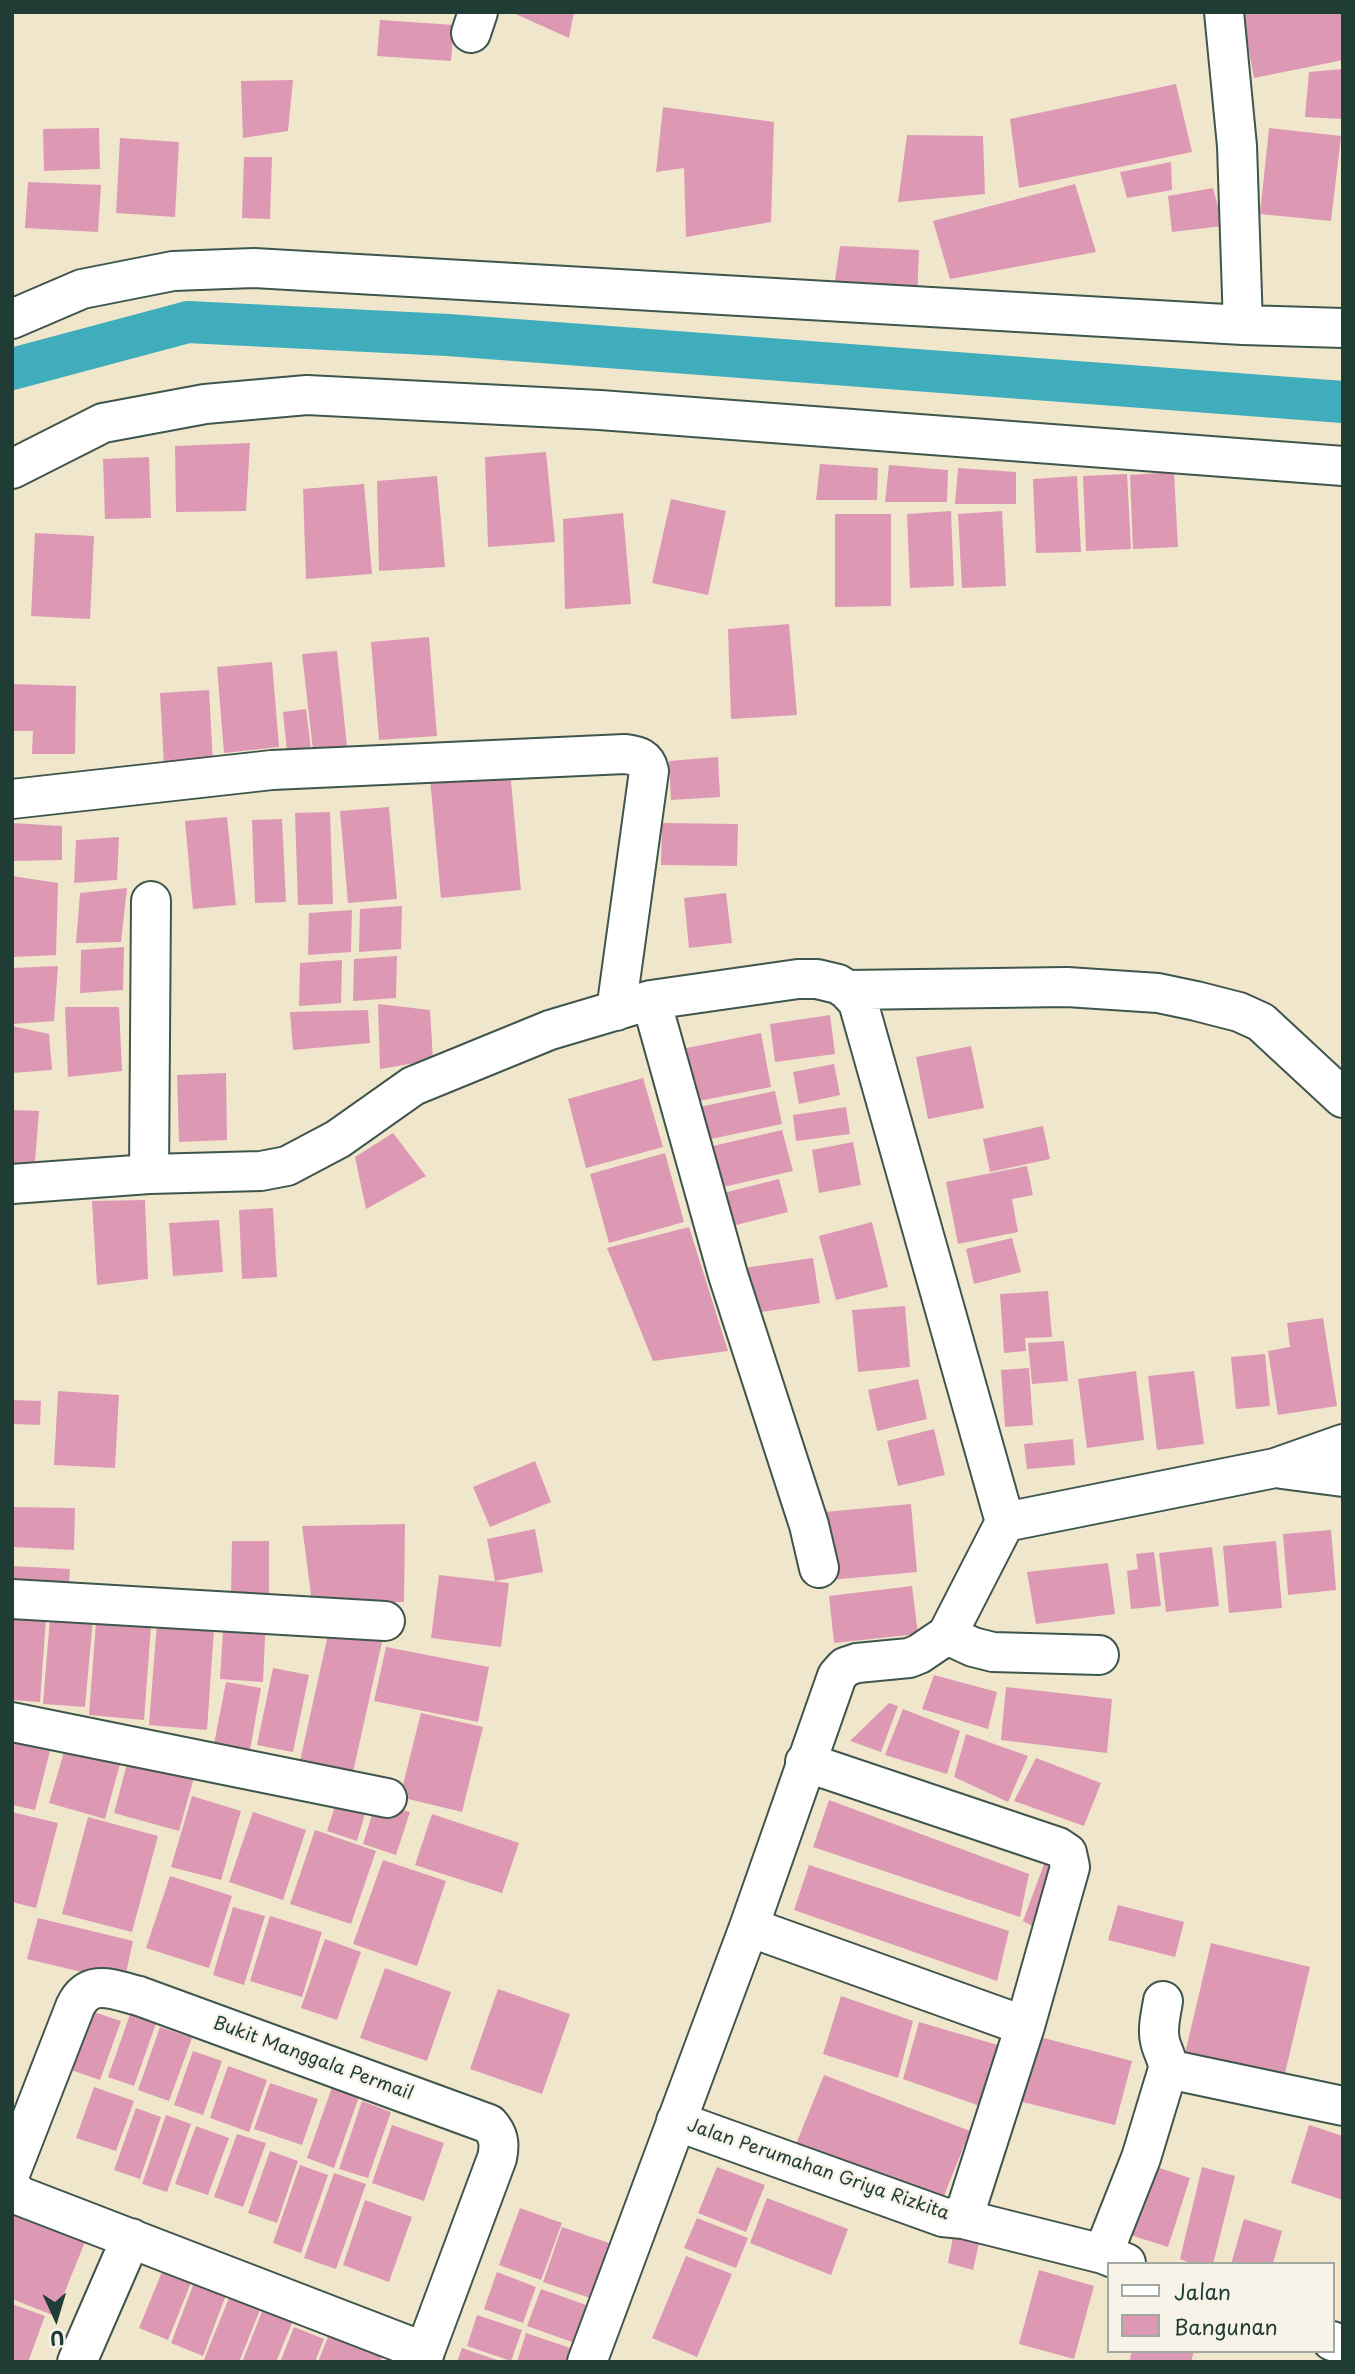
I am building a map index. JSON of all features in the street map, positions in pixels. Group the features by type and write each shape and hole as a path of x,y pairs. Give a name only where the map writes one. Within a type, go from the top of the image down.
{"street":[{"path":"1224,12 1237,146 1243,325"},
{"path":"12,319 82,289 173,271 254,268 1243,325 1343,328"},
{"path":"12,469 103,423 205,404 307,395 600,410 1343,466"},
{"path":"12,799 272,770 625,754 640,756 647,763 649,771 634,1005 728,1275 809,1525 819,1568"},
{"path":"149,1174 151,901"},
{"path":"12,1184 149,1174 261,1171 287,1166 338,1139 413,1086 550,1030 634,1005 798,979 829,981 847,990 858,1002 1005,1522 1275,1468 1343,1444"},
{"path":"847,990 1067,987 1158,993 1196,1001 1239,1012 1261,1022 1343,1098"},
{"path":"1275,1468 1343,1477"},
{"name":"Jalan Perumahan Griya Rizkita","path":"805,1762 1058,1847 1067,1853 1070,1867 1025,2026 963,2219 943,2217 676,2121 749,1927 805,1762 837,1676 845,1667 857,1663 909,1658 947,1635 1005,1522"},
{"path":"12,1599 385,1621"},
{"path":"947,1635 973,1647 993,1652 1100,1655"},
{"path":"12,1722 387,1798"},
{"path":"749,1927 1025,2026"},
{"name":"Bukit Manggala Permail","path":"12,2169 79,1998 92,1988 139,1996 489,2124 497,2133 500,2146 423,2357 131,2238 20,2196 12,2188"},
{"path":"963,2219 1115,2259 1140,2158 1168,2068 1159,2033 1163,2001"},
{"path":"1168,2068 1343,2105"},
{"path":"587,2362 676,2121"},
{"path":"76,2362 131,2238"}],"building":[{"path":"511,12 574,12 569,38"},
{"path":"1242,12 1343,12 1343,60 1254,78"},
{"path":"380,20 454,25 451,61 377,56"},
{"path":"1343,69 1343,119 1305,117 1309,72"},
{"path":"293,80 288,131 243,138 241,81"},
{"path":"1176,84 1192,152 1019,188 1010,119"},
{"path":"663,107 774,122 771,222 686,237 684,168 656,172"},
{"path":"99,128 100,169 44,171 43,129"},
{"path":"1269,128 1341,136 1331,221 1260,214"},
{"path":"907,135 983,136 985,194 898,202"},
{"path":"120,138 179,142 175,217 116,213"},
{"path":"244,157 272,157 270,219 242,218"},
{"path":"1171,162 1172,190 1127,198 1120,172"},
{"path":"28,182 101,185 98,232 25,228"},
{"path":"1075,184 1096,252 950,279 933,221"},
{"path":"1213,188 1223,226 1172,232 1168,196"},
{"path":"840,246 919,250 917,299 833,295"},
{"path":"250,443 246,511 176,512 175,446"},
{"path":"546,452 555,542 488,547 485,457"},
{"path":"149,457 151,518 105,519 103,459"},
{"path":"820,464 878,468 877,500 816,500"},
{"path":"889,465 948,470 947,502 885,502"},
{"path":"958,468 1016,472 1016,504 955,504"},
{"path":"1174,472 1178,547 1133,549 1130,475"},
{"path":"1127,474 1131,549 1086,551 1083,476"},
{"path":"437,476 445,567 379,571 377,481"},
{"path":"1077,476 1081,552 1036,553 1033,479"},
{"path":"364,484 372,574 306,579 303,489"},
{"path":"671,499 726,511 708,595 652,583"},
{"path":"951,511 954,586 910,588 907,514"},
{"path":"1002,511 1006,586 962,588 958,514"},
{"path":"623,513 631,604 565,609 563,519"},
{"path":"835,514 891,514 891,606 835,607"},
{"path":"35,533 94,536 90,619 31,616"},
{"path":"789,624 797,715 731,719 728,629"},
{"path":"429,637 437,736 379,740 371,642"},
{"path":"337,651 348,756 314,759 302,654"},
{"path":"272,662 279,747 224,753 217,667"},
{"path":"12,684 76,686 75,754 32,754 33,731 12,731"},
{"path":"209,690 213,763 164,765 160,693"},
{"path":"306,709 312,758 288,761 283,712"},
{"path":"718,757 720,797 671,800 669,761"},
{"path":"510,771 521,890 441,898 430,779"},
{"path":"389,807 397,899 348,903 340,811"},
{"path":"330,812 333,904 298,905 295,813"},
{"path":"227,817 236,905 193,909 185,821"},
{"path":"282,819 286,902 255,903 252,820"},
{"path":"12,823 62,826 62,860 12,861"},
{"path":"662,823 738,824 737,866 661,865"},
{"path":"119,837 117,880 74,883 76,840"},
{"path":"12,876 58,883 56,955 12,957"},
{"path":"127,888 121,942 76,943 80,893"},
{"path":"726,893 732,943 689,948 684,898"},
{"path":"402,906 401,949 359,952 360,909"},
{"path":"352,910 351,952 308,955 309,913"},
{"path":"124,947 123,990 80,993 81,950"},
{"path":"397,956 396,998 353,1001 354,959"},
{"path":"342,960 341,1003 299,1006 300,963"},
{"path":"58,966 54,1021 12,1024 12,968"},
{"path":"378,1004 430,1010 433,1060 380,1069"},
{"path":"65,1007 119,1007 122,1071 68,1077"},
{"path":"368,1010 370,1043 293,1050 290,1012"},
{"path":"830,1015 835,1054 775,1062 770,1024"},
{"path":"12,1026 49,1034 52,1070 12,1073"},
{"path":"761,1033 771,1087 683,1104 672,1051"},
{"path":"971,1046 984,1108 928,1119 916,1057"},
{"path":"834,1064 840,1095 799,1104 793,1072"},
{"path":"226,1073 227,1140 179,1142 177,1075"},
{"path":"643,1078 663,1147 586,1168 568,1099"},
{"path":"775,1091 782,1124 692,1143 685,1110"},
{"path":"846,1107 850,1134 796,1141 793,1115"},
{"path":"12,1110 39,1111 35,1162 12,1164"},
{"path":"1043,1126 1050,1159 990,1172 983,1139"},
{"path":"782,1130 793,1171 710,1190 700,1149"},
{"path":"393,1133 426,1176 366,1209 355,1157"},
{"path":"853,1142 861,1185 819,1193 812,1150"},
{"path":"665,1153 684,1222 609,1243 590,1174"},
{"path":"1027,1166 1033,1195 1012,1199 1018,1232 958,1244 946,1182"},
{"path":"779,1179 788,1212 720,1229 711,1196"},
{"path":"145,1200 148,1279 97,1285 92,1201"},
{"path":"273,1208 277,1277 242,1279 239,1210"},
{"path":"219,1220 223,1272 173,1276 169,1223"},
{"path":"872,1222 888,1287 836,1300 819,1236"},
{"path":"689,1227 728,1351 653,1361 607,1248"},
{"path":"1012,1238 1021,1272 974,1284 966,1249"},
{"path":"813,1258 820,1303 742,1315 736,1269"},
{"path":"1048,1291 1052,1337 1025,1338 1026,1351 1004,1353 1000,1294"},
{"path":"905,1306 910,1367 858,1372 852,1310"},
{"path":"1323,1318 1337,1406 1278,1415 1268,1351 1290,1347 1287,1323"},
{"path":"1064,1341 1068,1381 1032,1384 1028,1343"},
{"path":"1265,1354 1270,1406 1236,1409 1231,1357"},
{"path":"1029,1368 1033,1425 1005,1427 1001,1370"},
{"path":"1136,1371 1144,1440 1087,1448 1078,1379"},
{"path":"1194,1371 1204,1444 1157,1450 1148,1376"},
{"path":"918,1379 927,1419 877,1431 868,1390"},
{"path":"58,1391 119,1395 115,1468 54,1465"},
{"path":"12,1400 41,1401 40,1425 12,1424"},
{"path":"934,1429 945,1475 898,1486 887,1441"},
{"path":"1073,1439 1075,1465 1027,1469 1024,1444"},
{"path":"535,1461 551,1502 490,1527 473,1487"},
{"path":"911,1504 917,1572 830,1580 824,1512"},
{"path":"12,1507 75,1508 74,1550 12,1547"},
{"path":"405,1524 404,1602 312,1602 302,1526"},
{"path":"535,1529 543,1572 495,1581 487,1539"},
{"path":"1331,1530 1336,1590 1288,1595 1283,1534"},
{"path":"232,1541 269,1541 269,1593 231,1593"},
{"path":"1276,1541 1282,1608 1229,1613 1223,1546"},
{"path":"1212,1547 1219,1606 1166,1612 1159,1553"},
{"path":"1154,1552 1161,1606 1131,1609 1127,1571 1138,1569 1136,1554"},
{"path":"1108,1563 1115,1614 1036,1624 1027,1572"},
{"path":"12,1566 70,1569 68,1596 12,1596"},
{"path":"439,1575 509,1583 501,1647 431,1638"},
{"path":"912,1586 918,1634 834,1643 829,1596"},
{"path":"12,1602 47,1605 40,1702 12,1700"},
{"path":"51,1605 94,1608 85,1707 43,1704"},
{"path":"97,1609 152,1613 144,1720 89,1715"},
{"path":"158,1610 215,1615 207,1730 149,1725"},
{"path":"224,1614 266,1616 263,1682 220,1679"},
{"path":"331,1621 384,1633 353,1772 300,1761"},
{"path":"386,1647 489,1667 478,1722 374,1701"},
{"path":"273,1668 309,1675 293,1752 257,1745"},
{"path":"934,1675 997,1692 988,1729 922,1709"},
{"path":"226,1682 261,1688 250,1750 214,1744"},
{"path":"1006,1687 1112,1699 1107,1753 1001,1740"},
{"path":"889,1703 898,1706 881,1752 850,1741"},
{"path":"903,1709 960,1731 947,1774 885,1755"},
{"path":"421,1713 483,1727 462,1812 400,1797"},
{"path":"966,1734 1028,1756 1008,1802 954,1777"},
{"path":"12,1742 50,1751 35,1810 12,1805"},
{"path":"66,1745 121,1760 105,1819 49,1803"},
{"path":"129,1756 195,1774 179,1831 114,1813"},
{"path":"1036,1758 1101,1783 1084,1826 1014,1801"},
{"path":"340,1791 369,1800 357,1841 327,1831"},
{"path":"192,1796 241,1811 221,1880 171,1867"},
{"path":"829,1800 1029,1874 1020,1917 813,1847"},
{"path":"376,1802 410,1812 396,1855 363,1844"},
{"path":"12,1812 58,1823 36,1908 12,1902"},
{"path":"253,1812 306,1830 283,1900 229,1882"},
{"path":"432,1814 519,1843 502,1893 415,1865"},
{"path":"88,1817 158,1836 132,1932 62,1914"},
{"path":"315,1830 376,1851 351,1924 290,1904"},
{"path":"1046,1859 1066,1868 1042,1931 1023,1921"},
{"path":"383,1860 446,1881 417,1966 353,1944"},
{"path":"809,1865 1009,1931 997,1981 794,1910"},
{"path":"170,1876 232,1896 209,1968 146,1948"},
{"path":"1118,1905 1184,1922 1175,1957 1108,1940"},
{"path":"233,1907 265,1916 244,1985 213,1975"},
{"path":"270,1916 322,1932 302,1997 250,1981"},
{"path":"38,1918 133,1941 124,1982 27,1959"},
{"path":"325,1939 361,1952 337,2020 301,2008"},
{"path":"1211,1943 1310,1967 1282,2086 1183,2062"},
{"path":"385,1968 451,1992 427,2061 360,2038"},
{"path":"498,1989 570,2014 542,2094 470,2069"},
{"path":"841,1996 913,2021 898,2078 823,2054"},
{"path":"133,2006 159,2015 134,2086 108,2077"},
{"path":"88,2010 121,2021 100,2080 68,2069"},
{"path":"919,2022 1001,2046 980,2106 903,2079"},
{"path":"160,2027 192,2038 169,2101 138,2090"},
{"path":"1036,2036 1132,2061 1115,2125 1019,2101"},
{"path":"193,2051 222,2061 203,2115 174,2105"},
{"path":"228,2066 267,2080 249,2132 210,2118"},
{"path":"824,2075 970,2131 942,2201 796,2144"},
{"path":"335,2079 362,2088 334,2168 307,2158"},
{"path":"270,2083 318,2099 302,2145 254,2129"},
{"path":"94,2087 134,2101 116,2151 76,2138"},
{"path":"362,2101 391,2112 368,2178 339,2169"},
{"path":"136,2108 161,2117 140,2179 114,2170"},
{"path":"166,2115 191,2124 167,2192 142,2184"},
{"path":"392,2125 444,2143 424,2201 372,2183"},
{"path":"1309,2125 1343,2136 1343,2200 1291,2183"},
{"path":"196,2126 229,2138 208,2195 175,2184"},
{"path":"237,2134 266,2143 243,2207 214,2197"},
{"path":"270,2151 298,2161 277,2223 248,2213"},
{"path":"1147,2164 1190,2178 1168,2247 1124,2233"},
{"path":"300,2165 328,2175 301,2253 273,2243"},
{"path":"717,2167 765,2185 746,2232 698,2213"},
{"path":"1202,2167 1235,2176 1214,2262 1188,2262 1180,2259"},
{"path":"334,2173 366,2184 336,2269 304,2258"},
{"path":"767,2198 848,2229 831,2275 750,2243"},
{"path":"365,2200 412,2217 389,2282 343,2265"},
{"path":"12,2202 89,2232 55,2316 12,2299"},
{"path":"520,2208 562,2223 541,2280 499,2265"},
{"path":"697,2218 748,2238 736,2268 684,2248"},
{"path":"1244,2219 1282,2231 1274,2262 1232,2262"},
{"path":"562,2227 609,2243 590,2298 543,2282"},
{"path":"955,2227 981,2234 973,2270 948,2263"},
{"path":"686,2256 732,2274 697,2357 652,2338"},
{"path":"168,2257 197,2268 168,2340 139,2328"},
{"path":"1039,2270 1094,2286 1074,2359 1019,2344"},
{"path":"497,2272 536,2287 523,2323 484,2309"},
{"path":"197,2275 229,2287 203,2356 171,2343"},
{"path":"233,2288 264,2300 239,2362 203,2362"},
{"path":"541,2289 589,2306 575,2343 527,2326"},
{"path":"269,2294 299,2306 276,2362 242,2362"},
{"path":"12,2304 45,2316 28,2362 12,2362"},
{"path":"477,2315 522,2330 511,2361 467,2346"},
{"path":"334,2322 387,2344 380,2362 318,2362"},
{"path":"294,2327 324,2339 315,2362 280,2362"},
{"path":"526,2333 573,2349 569,2362 517,2362"},
{"path":"462,2348 500,2361 500,2362 457,2362"},
{"path":"1131,2353 1193,2353 1191,2362 1129,2362"}],"waterway":[{"path":"12,369 188,322 448,335 1343,402"}]}
